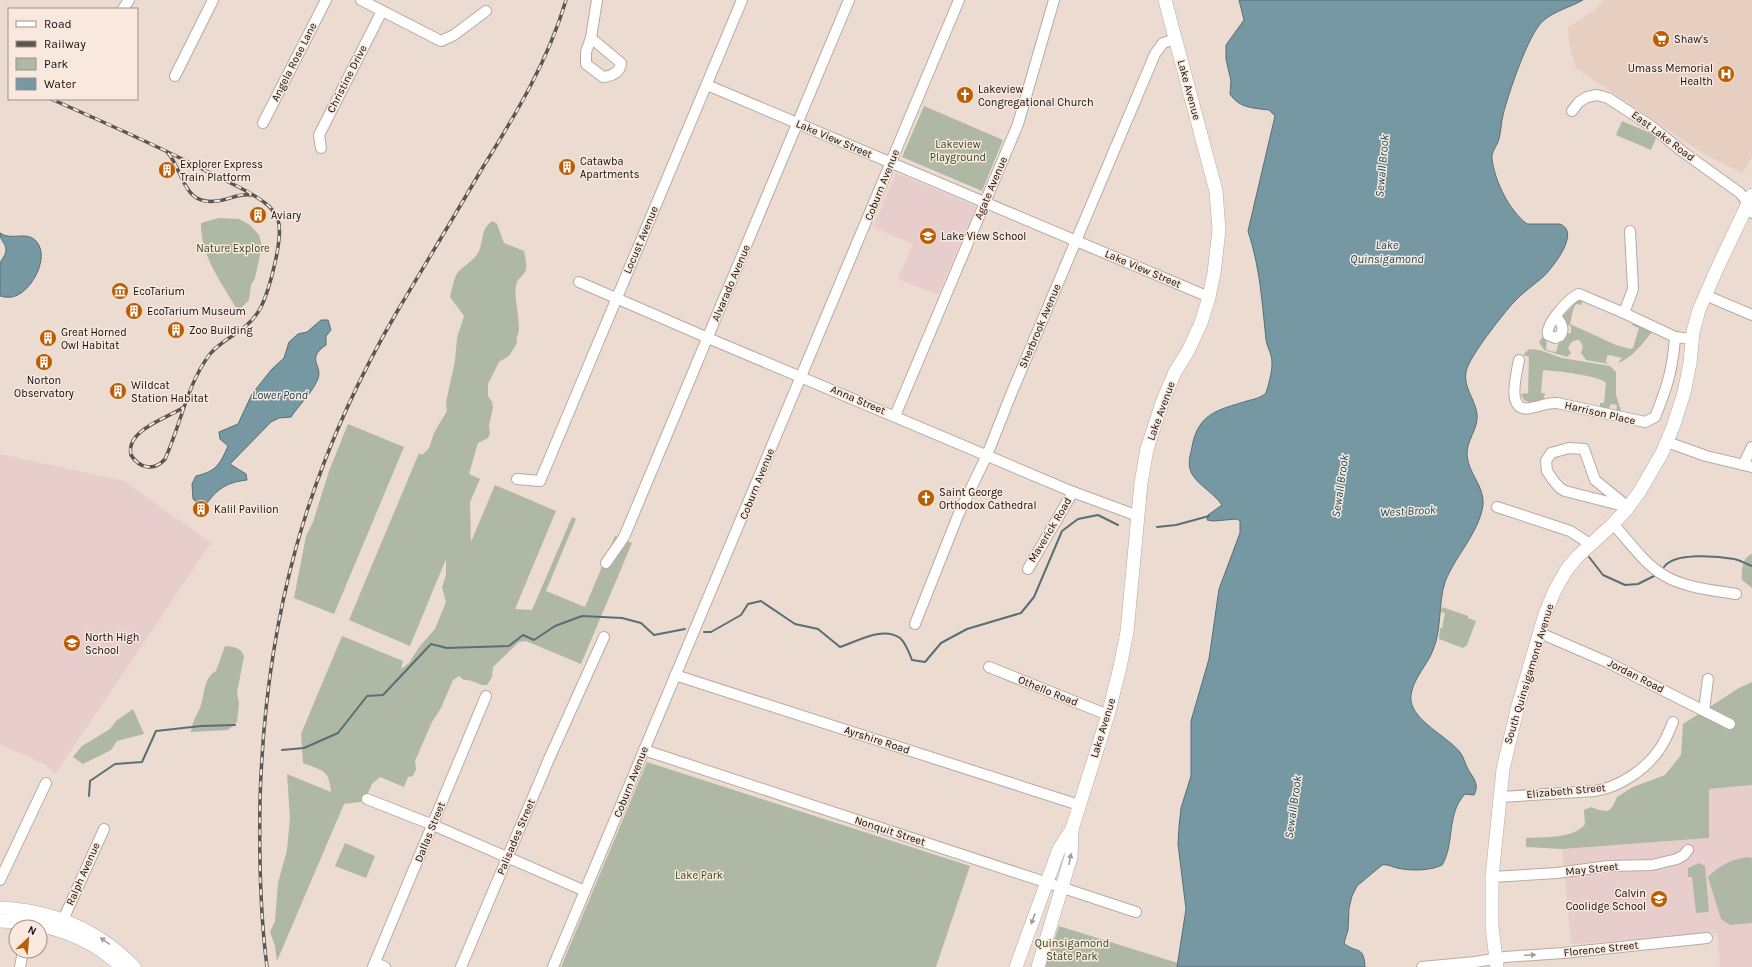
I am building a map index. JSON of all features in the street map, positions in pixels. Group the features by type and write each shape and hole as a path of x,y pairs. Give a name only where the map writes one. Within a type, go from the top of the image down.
{"main road":[{"name":"Lake Avenue","path":"1038,967 1071,857 1072,829 1108,715 1127,632 1143,473 1154,425 1175,372 1198,329 1209,297 1218,240 1218,204 1213,179 1165,0"},
{"name":"South Quinsigamond Avenue","path":"1496,962 1492,926 1492,877 1503,769 1508,743 1549,605 1559,583 1572,563 1590,544 1613,524 1628,507 1645,482 1667,442 1685,389 1690,363 1691,340 1705,294 1751,204"},
{"name":"Lake Avenue","path":"1016,967 1059,849 1072,829"},
{"path":"0,908 25,919"},
{"path":"48,920 63,920 84,929 104,940 123,955 134,967"},
{"path":"48,927 62,931 97,948 121,967"}],"street":[{"path":"175,76 213,0"},
{"name":"Angela Rose Lane","path":"263,124 326,0"},
{"path":"361,0 441,41 454,35 486,11"},
{"path":"591,38 598,0"},
{"name":"Locust Avenue","path":"517,480 540,481 742,0"},
{"name":"Alvarado Avenue","path":"606,563 624,537 849,0"},
{"name":"Coburn Avenue","path":"553,967 675,675 738,530 959,0"},
{"name":"Agate Avenue","path":"895,416 1018,124 1054,0"},
{"name":"Christine Drive","path":"321,148 319,135 382,11"},
{"name":"Sherbrook Avenue","path":"915,624 959,513 987,455 1012,392 1155,54 1163,43 1176,39"},
{"name":"Lake View Street","path":"707,85 985,204 1209,297"},
{"name":"East Lake Road","path":"1572,111 1579,102 1587,97 1597,95 1608,98 1651,126 1683,152 1721,178 1751,204"},
{"path":"1624,313 1633,289 1630,231"},
{"name":"Anna Street","path":"579,282 1073,492 1138,516"},
{"path":"1556,316 1572,298 1579,294 1675,337 1691,340"},
{"path":"1705,294 1752,315"},
{"name":"Harrison Place","path":"1519,360 1514,393 1517,404 1523,408 1528,409 1557,403 1645,422 1655,417 1662,400 1673,362 1675,337"},
{"path":"1667,442 1706,456 1747,466 1752,448"},
{"path":"1569,448 1584,449 1595,480 1628,507 1562,490 1549,476 1546,461 1551,453 1569,448"},
{"name":"Maverick Road","path":"1028,569 1073,492"},
{"path":"1497,507 1565,529 1590,544"},
{"path":"1613,524 1648,563 1665,576 1687,585 1736,594"},
{"name":"Jordan Road","path":"1540,633 1594,656 1730,724"},
{"name":"Palisades Street","path":"461,967 604,637"},
{"name":"Othello Road","path":"989,667 1108,715"},
{"name":"Ayrshire Road","path":"675,675 1079,805"},
{"path":"1704,711 1708,679"},
{"name":"Dallas Street","path":"374,965 486,696"},
{"name":"Elizabeth Street","path":"1501,796 1594,791 1615,786 1649,762 1659,749 1673,722"},
{"name":"Nonquit Street","path":"644,750 1136,912"},
{"path":"0,880 46,783"},
{"path":"1594,791 1602,799"},
{"path":"367,799 433,825 586,891"},
{"name":"Ralph Avenue","path":"63,920 104,829"},
{"name":"May Street","path":"1492,877 1557,873 1608,866 1652,865 1677,859 1684,855 1688,850"},
{"name":"Florence Street","path":"1422,967 1475,962 1496,962 1563,953 1707,938"},
{"path":"374,965 385,967"}],"shaded area":[{"path":"1604,0 1752,0 1752,157 1742,173 1704,154 1576,68 1569,43 1568,27 1594,11"},
{"name":"Lake View School","path":"896,173 976,206 938,295 898,279 913,244 873,227"},
{"name":"North High School","path":"0,454 124,481 211,543 55,774 46,765 0,744"},
{"name":"Calvin Coolidge School","path":"1752,785 1752,967 1720,967 1717,933 1577,944 1571,943 1562,849 1709,838 1709,789"}],"green space":[{"name":"Lakeview Playground","path":"924,106 1003,140 982,191 902,157"},
{"path":"1622,121 1657,136 1651,150 1616,135"},
{"name":"Nature Explore","path":"219,218 239,219 250,225 259,235 262,246 255,278 251,285 249,300 238,311 213,269 204,247 201,223"},
{"path":"493,221 497,224 504,243 524,251 526,267 525,272 517,281 516,285 519,329 516,339 517,343 509,356 499,362 488,384 488,396 493,407 489,426 490,434 488,438 478,443 469,474 480,479 470,502 471,542 495,485 556,511 515,609 532,610 572,517 576,519 546,591 585,607 615,536 632,543 581,664 526,641 519,642 493,667 492,677 487,685 470,680 464,680 459,676 453,680 441,708 432,722 415,761 416,769 413,776 408,777 404,787 380,777 372,784 365,799 360,802 344,804 277,961 275,946 270,932 275,921 278,883 287,850 290,818 287,774 331,792 327,775 320,770 303,763 301,734 342,636 403,661 401,669 409,663 420,646 435,629 446,602 442,587 446,575 446,559 410,646 349,620 419,453 422,455 429,448 434,433 447,411 446,402 455,361 457,338 464,316 450,297 452,287 457,273 478,253 484,231"},
{"path":"1584,298 1581,305 1576,304 1570,324 1616,345 1630,349 1633,348 1639,328 1632,325 1635,320 1654,330 1629,357 1618,363 1622,358 1610,355 1607,356 1606,362 1609,364 1586,360 1581,353 1583,346 1579,340 1570,344 1568,348 1571,353 1567,357 1544,350 1539,342 1544,335 1547,339 1546,349 1556,352 1559,342 1565,334 1571,333 1571,326 1565,323 1563,316 1578,300"},
{"path":"1529,349 1539,350 1562,358 1610,366 1616,372 1616,395 1622,414 1616,412 1617,405 1611,404 1608,410 1600,408 1600,403 1604,403 1606,383 1602,380 1566,372 1543,370 1541,393 1545,393 1543,401 1529,402 1524,400 1521,394 1528,393 1529,357 1523,355"},
{"path":"348,424 404,447 334,614 294,598 306,536 313,522 329,471"},
{"path":"1752,554 1752,588 1742,580 1742,569 1746,558"},
{"path":"1442,607 1468,616 1468,618 1476,621 1467,645 1463,648 1439,639 1440,628 1442,628 1445,613 1441,612"},
{"path":"225,646 239,649 244,656 237,693 239,704 237,722 228,730 191,732 193,722 202,703 205,687 209,678 216,671"},
{"path":"1752,682 1752,785 1709,789 1709,838 1562,849 1526,847 1526,838 1566,835 1580,829 1585,824 1584,810 1591,807 1608,811 1613,806 1617,797 1633,787 1665,775 1681,755 1683,724 1739,688"},
{"path":"133,709 144,734 117,741 111,750 83,764 73,757 82,746 110,729 116,721"},
{"name":"Lake Park","path":"647,762 970,866 936,967 561,967"},
{"path":"345,843 375,856 366,878 335,866"},
{"path":"1747,857 1752,858 1752,923 1730,925 1721,919 1708,877 1717,869 1726,864"},
{"path":"1699,863 1705,866 1709,912 1696,913 1692,877 1688,877 1688,868"},
{"name":"Quinsigamond State Park","path":"1059,926 1184,965 1183,967 1045,967"}],"water":[{"name":"Lake Quinsigamond","path":"1239,0 1583,0 1552,14 1543,21 1531,38 1509,94 1503,115 1499,139 1492,154 1496,177 1504,195 1514,211 1527,224 1560,224 1566,228 1568,234 1567,242 1559,258 1544,276 1521,295 1509,308 1487,336 1468,365 1466,372 1466,383 1476,409 1477,419 1468,445 1467,455 1470,468 1483,498 1483,505 1477,525 1449,572 1445,582 1441,599 1436,642 1411,694 1413,708 1418,715 1424,722 1461,753 1476,783 1476,788 1474,795 1465,794 1455,811 1446,857 1442,865 1414,870 1382,865 1357,886 1352,896 1349,908 1348,930 1344,943 1361,952 1365,967 1177,967 1186,909 1178,844 1181,808 1191,776 1191,721 1209,659 1219,589 1240,533 1240,521 1237,519 1207,520 1208,515 1222,505 1190,471 1190,457 1195,436 1204,420 1227,407 1264,395 1268,386 1272,367 1272,359 1266,339 1258,271 1248,231 1275,116 1269,110 1242,105 1230,94 1231,81 1226,59 1226,45 1244,20"},
{"path":"0,233 9,236 31,237 39,246 41,253 41,261 36,276 26,289 13,297 0,296 0,264 6,250"},
{"name":"Lower Pond","path":"321,320 328,320 331,330 326,336 326,345 316,355 319,375 312,390 291,417 279,418 271,422 230,464 246,474 247,480 229,484 215,493 207,503 199,504 193,499 192,484 196,476 209,472 217,466 223,458 228,446 220,439 219,432 238,424 252,394 272,369 284,358 289,342 298,334 307,332"}],"waterway":[{"path":"704,632 711,632 741,615 748,604 761,601 795,624 818,629 840,647 862,638 878,634 893,635 900,638 904,643 912,660 925,662 941,643 967,629 1021,613 1034,597 1062,531 1078,519 1098,515 1118,525"},
{"path":"1157,527 1176,525 1209,516"},
{"name":"West Brook","path":"1664,567 1669,562 1677,559 1697,556 1734,559 1752,566"},
{"name":"West Brook","path":"1589,557 1603,575 1625,585 1638,584 1656,575"},
{"path":"282,750 304,748 338,733 367,696 383,695 431,644 447,648 509,646 523,635 534,640 555,626 582,616 622,618 641,623 654,635 685,629"},
{"path":"89,796 90,781 115,764 142,762 156,731 201,726 235,725"}],"railway":[{"path":"267,967 261,905 260,863 260,801 264,734 271,670 282,608 296,546 315,487 338,428 366,369 398,310 519,107 541,66 559,23 566,0"},
{"path":"53,100 153,145 246,191 269,206 278,220 279,239 275,264 261,307 250,322 216,348 202,366 190,391 165,459 161,463 152,467 147,467 138,463 131,455 131,446 134,438 149,426 184,407"},
{"path":"168,153 186,186 197,198 206,201 217,201 242,195 251,195"}],"place":[{"name":"Shaw's","path":"1661,39"},
{"name":"Umass Memorial Health","path":"1726,74"},
{"name":"Lakeview Congregational Church","path":"965,95"},
{"name":"Catawba Apartments","path":"567,167"},
{"name":"Explorer Express Train Platform","path":"167,170"},
{"name":"Aviary","path":"258,215"},
{"name":"Lake View School","path":"928,236"},
{"name":"EcoTarium","path":"120,291"},
{"name":"EcoTarium Museum","path":"134,311"},
{"name":"Zoo Building","path":"176,330"},
{"name":"Great Horned Owl Habitat","path":"48,338"},
{"name":"Norton Observatory","path":"44,362"},
{"name":"Wildcat Station Habitat","path":"118,391"},
{"name":"Saint George Orthodox Cathedral","path":"926,498"},
{"name":"Kalil Pavilion","path":"201,509"},
{"name":"North High School","path":"72,643"},
{"name":"Calvin Coolidge School","path":"1659,899"}],"water label":[{"name":"Sewall Brook","path":"1382,166"},
{"name":"Sewall Brook","path":"1340,486"},
{"name":"Sewall Brook","path":"1293,807"}]}
